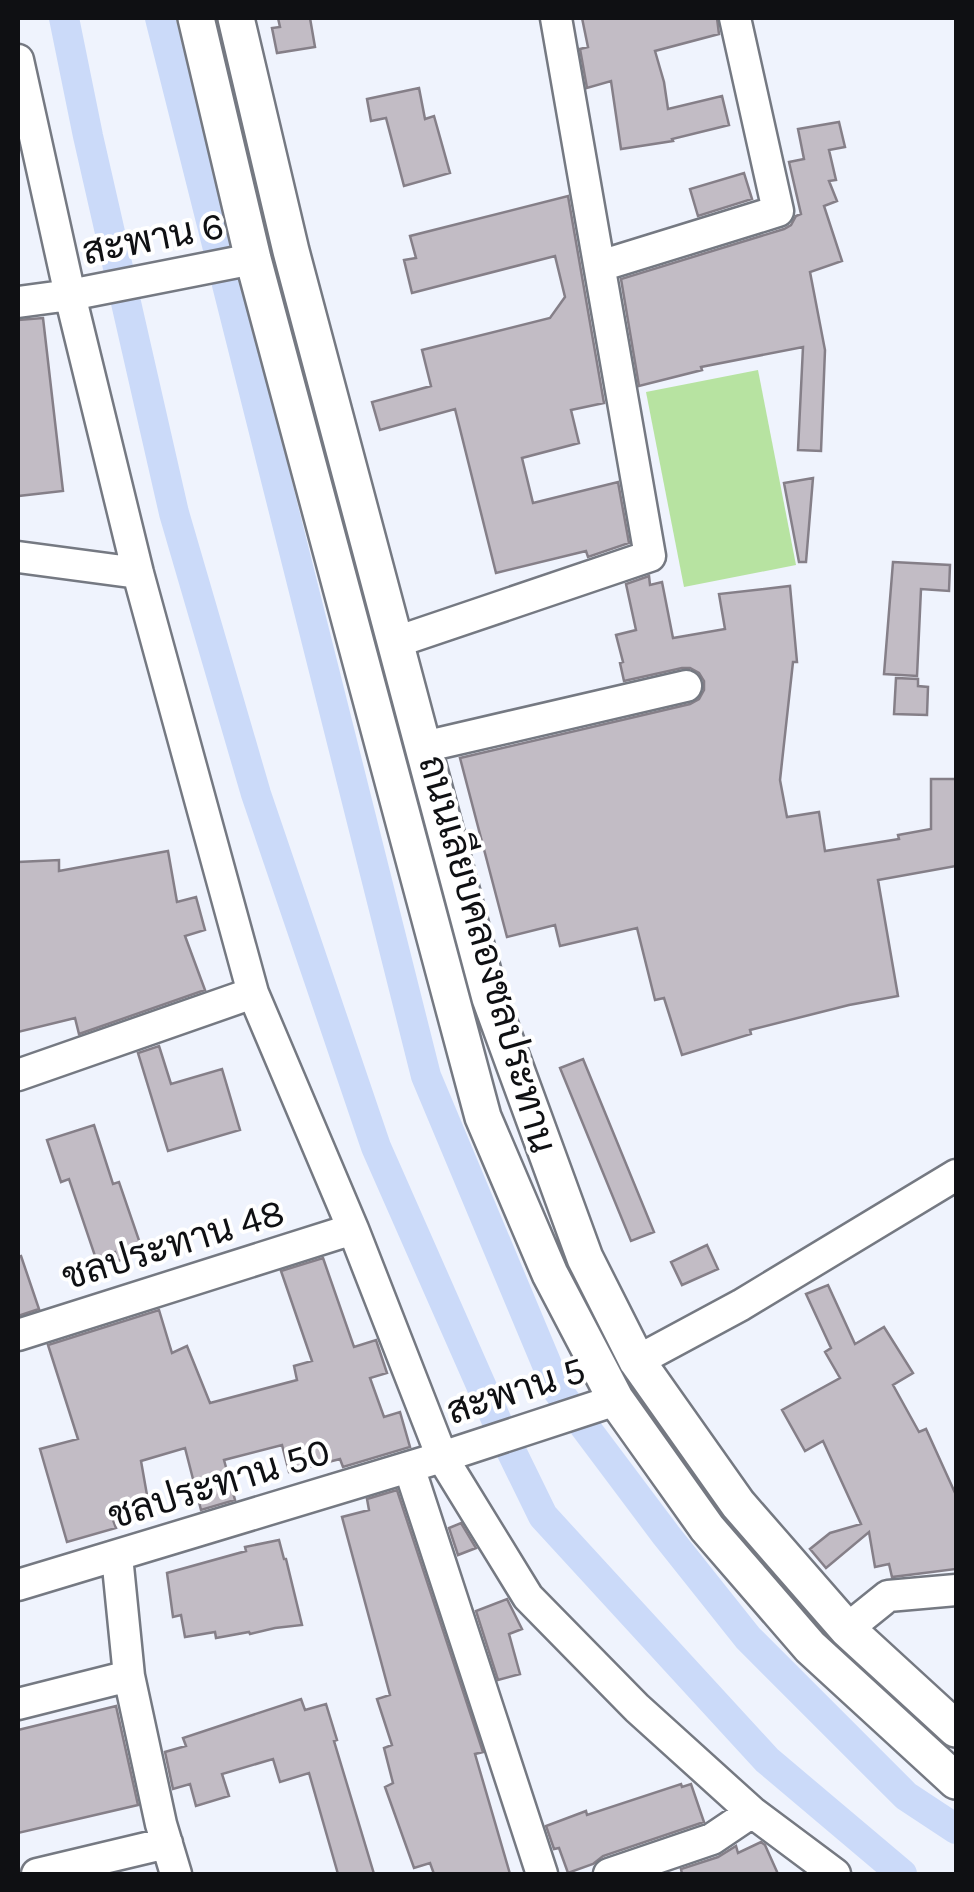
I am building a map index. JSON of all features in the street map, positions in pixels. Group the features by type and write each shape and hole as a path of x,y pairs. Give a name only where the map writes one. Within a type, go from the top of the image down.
{"street":[{"name":"ถนนเลียบคลองชลประทาน","path":"196,18 253,259 483,1118 550,1274 616,1400 708,1528 810,1647 956,1781"},
{"name":"ถนนเลียบคลองชลประทาน","path":"236,18 291,251 490,998 585,1258 637,1361 738,1504 847,1629 956,1729"},
{"path":"396,642 650,556 556,18"},
{"path":"600,266 778,210 735,18"},
{"path":"18,60 138,574 253,993 353,1230 442,1457 528,1597 637,1708 752,1812 835,1874"},
{"path":"253,259 291,251"},
{"name":"สะพาน 6","path":"18,302 253,259"},
{"path":"18,557 138,574"},
{"path":"423,747 686,686"},
{"path":"18,1075 253,993"},
{"path":"637,1361 740,1305 956,1175"},
{"name":"ชลประทาน 48","path":"18,1335 353,1230"},
{"name":"สะพาน 5","path":"442,1457 616,1400"},
{"name":"ชลประทาน 50","path":"18,1585 442,1457"},
{"path":"409,1467 542,1874"},
{"path":"117,1556 129,1676 176,1874"},
{"path":"847,1629 888,1596 956,1590"},
{"path":"18,1704 129,1676"},
{"path":"609,1874 712,1839 752,1812"},
{"path":"38,1874 167,1843"}],"green space":[{"path":"758,370 796,565 684,587 646,392"}],"building":[{"path":"278,18 310,18 315,47 277,53 272,28 280,27"},
{"path":"582,18 717,18 719,34 655,51 668,109 722,96 729,125 673,141 621,149 611,81 587,88 580,49 588,47"},
{"path":"419,88 425,119 434,116 450,173 404,186 386,118 371,121 367,99"},
{"path":"839,122 845,147 829,150 836,180 829,181 837,201 824,206 842,261 810,272 825,350 821,451 798,450 803,347 701,367 702,370 639,386 621,279 791,225 801,214 789,162 804,159 798,129"},
{"path":"744,173 752,199 698,216 690,189"},
{"path":"568,196 604,403 571,410 579,443 522,458 533,503 618,482 629,543 588,557 586,551 496,573 455,409 380,430 372,402 431,386 422,350 550,318 565,297 555,256 412,293 404,260 416,258 410,236"},
{"path":"43,318 63,491 18,496 18,320"},
{"path":"813,478 806,562 799,562 784,483"},
{"path":"893,562 950,565 949,591 921,589 917,676 884,674"},
{"path":"649,576 650,585 662,582 673,638 725,629 719,594 790,586 797,662 793,662 780,780 787,817 819,812 825,851 899,839 898,835 931,829 931,779 956,779 956,866 878,880 898,996 750,1030 751,1034 682,1055 664,998 655,1000 637,928 560,946 555,925 507,937 460,758 699,699 704,681 690,668 624,681 616,635 636,630 626,584"},
{"path":"896,678 918,679 918,686 928,687 927,715 894,714"},
{"path":"168,851 177,902 196,897 205,930 185,936 205,990 79,1034 75,1018 18,1032 18,862 59,860 59,871"},
{"path":"159,1046 171,1084 222,1069 240,1130 168,1151 138,1053"},
{"path":"583,1059 654,1232 631,1241 560,1068"},
{"path":"94,1125 113,1184 119,1182 143,1252 118,1261 115,1252 96,1259 69,1179 61,1182 47,1140"},
{"path":"707,1245 718,1269 682,1285 671,1262"},
{"path":"21,1256 39,1309 18,1316 18,1257"},
{"path":"323,1258 354,1347 376,1340 387,1373 370,1378 384,1417 400,1412 410,1447 343,1467 340,1459 289,1472 282,1445 224,1460 235,1500 201,1510 185,1448 141,1461 150,1512 113,1520 116,1528 67,1542 40,1449 78,1439 48,1345 159,1310 172,1353 187,1346 210,1403 297,1380 294,1366 312,1361 281,1271"},
{"path":"828,1285 855,1344 884,1327 913,1373 893,1385 919,1432 926,1429 956,1495 956,1569 892,1577 889,1564 875,1567 869,1532 826,1568 810,1549 830,1533 861,1524 823,1441 805,1451 782,1410 840,1378 825,1352 831,1348 806,1294"},
{"path":"397,1490 483,1752 475,1754 510,1874 434,1874 430,1863 414,1868 385,1787 393,1783 384,1748 392,1745 377,1699 390,1695 342,1517 369,1510 367,1499"},
{"path":"461,1523 476,1548 458,1555 449,1528"},
{"path":"279,1540 302,1625 216,1638 215,1632 185,1637 181,1615 173,1617 167,1573"},
{"path":"507,1599 522,1629 509,1634 520,1674 498,1680 476,1611"},
{"path":"301,1699 305,1710 326,1704 374,1874 338,1874 309,1773 280,1782 273,1759 222,1774 229,1796 196,1806 190,1784 173,1789 165,1752 186,1746 183,1738"},
{"path":"116,1706 138,1805 18,1833 18,1730"},
{"path":"691,1784 704,1822 603,1856 568,1873 546,1826"},
{"path":"761,1842 778,1874 682,1874 681,1869 718,1857 736,1846 738,1853"}],"waterway":[{"path":"64,18 174,513 256,794 376,1147 499,1426 543,1516 767,1760 902,1874"},
{"path":"160,18 426,1076 558,1391 748,1638 906,1796 956,1829"}]}
